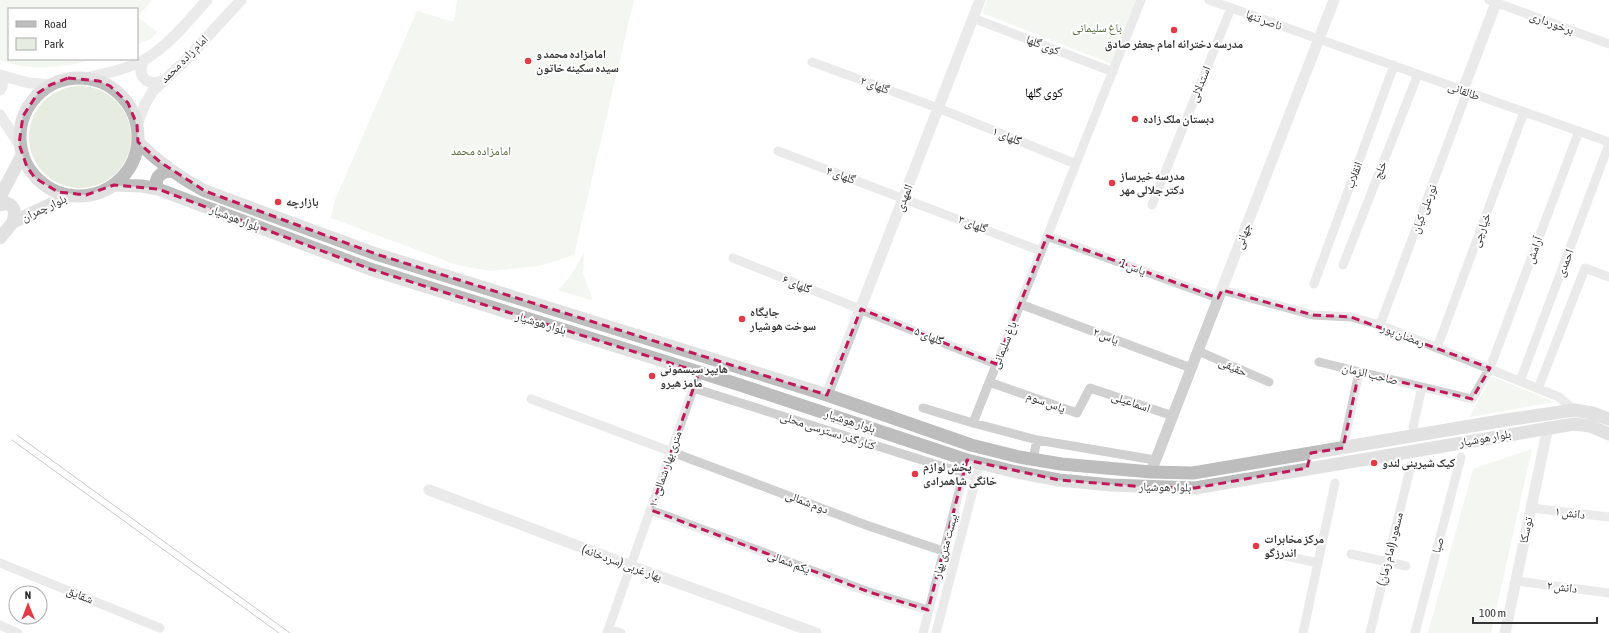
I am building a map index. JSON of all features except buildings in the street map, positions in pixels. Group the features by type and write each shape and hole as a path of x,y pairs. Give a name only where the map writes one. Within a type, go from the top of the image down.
{"main road":[{"path":"68,78 87,78 110,86 128,103 134,113 137,125 138,142 134,158 126,173 114,184 100,192 86,196 71,196 46,186 36,178 27,167 21,149 19,130 26,110 38,93 50,85 68,78"},
{"name":"بلوار هوشیار","path":"138,142 160,162 205,191 376,254 828,395 971,445 1033,459 1061,464 1153,466 1193,473 1506,420 1574,410 1592,413 1609,419"},
{"path":"0,197 21,149"},
{"path":"158,189 156,182 159,175 166,171 174,172"},
{"name":"بلوار هوشیار","path":"114,184 158,189 370,269 699,372 974,462 1059,480 1145,487 1195,488 1574,424 1590,426 1609,434"},
{"name":"بلوار چمران","path":"0,238 13,222 71,196"},
{"path":"0,205 7,203 13,208 15,212 13,222"},
{"path":"1337,463 1332,458 1339,449"},
{"path":"1306,454 1309,461 1307,468"}],"street":[{"name":"امام زاده محمد","path":"87,78 128,67 144,60 166,43 207,0"},
{"name":"امام زاده محمد","path":"137,125 145,104 153,91 185,61 241,0"},
{"name":"المهدی","path":"828,395 980,0"},
{"name":"باغ سلیمانی","path":"973,423 1142,0"},
{"name":"ناصر تنها","path":"1209,0 1319,39"},
{"name":"جهانی","path":"1153,466 1334,0"},
{"path":"1465,91 1494,1"},
{"name":"برخورداری","path":"1494,1 1609,44"},
{"name":"استدلالی","path":"1152,205 1231,8"},
{"name":"کوی گلها","path":"973,18 1113,72"},
{"name":"طالقانی","path":"1319,39 1609,143"},
{"path":"144,60 141,70 144,79 148,83 162,81"},
{"name":"گلهای ۲","path":"812,62 938,108"},
{"name":"انقلاب","path":"1314,284 1394,65"},
{"name":"خلج","path":"1343,266 1418,74"},
{"path":"0,90 2,84 0,75 29,84 50,85"},
{"name":"نورعلی کیان","path":"1380,325 1465,91"},
{"name":"گلهای ۱","path":"938,108 1076,164"},
{"name":"خیارچی","path":"1437,348 1524,112"},
{"path":"0,115 21,149"},
{"name":"آرامش","path":"1490,368 1578,131"},
{"name":"احمدی","path":"1520,381 1609,143"},
{"name":"گلهای ۴","path":"778,151 904,198"},
{"name":"گلهای ۳","path":"904,198 1041,251"},
{"name":"یاس 1","path":"1047,236 1220,294"},
{"name":"گلهای ۶","path":"733,258 861,309"},
{"path":"1538,389 1585,268 1609,277"},
{"name":"رمضان پور","path":"1220,294 1313,315 1351,317 1380,325 1559,397 1574,410"},
{"name":"یاس ۲","path":"1020,304 1191,368"},
{"name":"گلهای ۵","path":"861,309 996,364"},
{"name":"حقیقی","path":"1198,351 1269,382"},
{"name":"صاحب الزمان","path":"1319,362 1472,399 1490,368"},
{"name":"۱۰ متری بهار شمالی","path":"608,631 699,372"},
{"path":"1339,449 1359,372"},
{"name":"یاس سوم","path":"989,382 1077,414 1090,388"},
{"path":"1413,427 1422,387"},
{"name":"کنار گذر دسترسی محلی","path":"693,388 976,477"},
{"name":"اسماعیلی","path":"1090,388 1173,416"},
{"name":"دوم شمالی","path":"531,399 866,525 944,551"},
{"path":"923,408 1037,440 1153,466"},
{"name":"توسکا","path":"1505,633 1548,428"},
{"path":"1033,459 1037,440"},
{"name":"صبا","path":"1415,633 1461,457"},
{"name":"بیست متری بهار","path":"923,633 964,474 974,462"},
{"name":"بیست متری بهار","path":"936,633 976,477 974,462"},
{"name":"مسعود (امام زمان)","path":"1370,633 1411,465"},
{"path":"1303,633 1336,483"},
{"name":"بهار غربی (سردخانه)","path":"429,490 631,566 816,633"},
{"name":"دانش ۱","path":"1531,508 1609,517"},
{"name":"یکم شمالی","path":"651,510 869,592 928,610"},
{"path":"1277,554 1318,563"},
{"path":"1351,554 1406,566"},
{"name":"شقایق","path":"0,563 160,628"},
{"name":"دانش ۲","path":"1516,581 1609,593"},
{"path":"0,626 18,633"},
{"path":"608,631 622,633"}],"highlighted area":[{"path":"68,78 99,81 110,86 128,103 137,125 138,142 160,162 205,191 376,254 827,395 861,309 996,364 1047,236 1218,298 1222,290 1313,315 1351,317 1490,368 1472,399 1359,372 1343,448 1311,453 1307,468 1195,488 1145,487 1059,480 967,460 928,610 869,592 651,510 699,372 370,269 158,189 114,185 86,195 58,192 35,178 27,167 19,144 23,116 38,93 50,85"}],"green space":[{"path":"0,0 152,0 138,17 138,8 8,8 8,60 91,60 72,65 35,67 11,64 0,60"},
{"name":"امامزاده محمد","path":"457,0 634,0 574,255 539,266 491,271 457,265 331,218 335,200 417,11 454,22"},
{"name":"باغ سلیمانی","path":"987,0 1137,0 1112,64 982,13"},
{"path":"138,17 157,32 151,39 138,44"},
{"path":"80,86 99,90 116,101 127,118 131,137 127,156 116,173 99,184 80,188 61,184 44,173 33,156 29,137 33,118 44,101 61,90"},
{"path":"584,251 583,273 593,301 558,290 573,272"},
{"path":"1491,376 1554,402 1470,417"},
{"path":"1532,449 1491,633 1428,633 1473,469"}],"tram line":[{"path":"17,435 290,633"},
{"path":"12,440 279,633"}],"place":[{"name":"مدرسه دخترانه امام جعفر صادق","path":"1174,30"},
{"name":"امامزاده محمد و سیده سکینه خاتون","path":"528,61"},
{"name":"دبستان ملک زاده","path":"1135,119"},
{"name":"مدرسه خیرساز دکتر جلالی مهر","path":"1112,183"},
{"name":"بازارچه","path":"278,202"},
{"name":"جایگاه سوخت هوشیار","path":"742,319"},
{"name":"هایپر سیسمونی مامز هیرو","path":"652,376"},
{"name":"کیک شیرینی لندو","path":"1374,463"},
{"name":"پخش لوازم خانگی شاهمرادی","path":"915,474"},
{"name":"مرکز مخابرات اندرزگو","path":"1256,546"}],"district":[{"name":"کوی گلها","path":"1044,92"}]}
